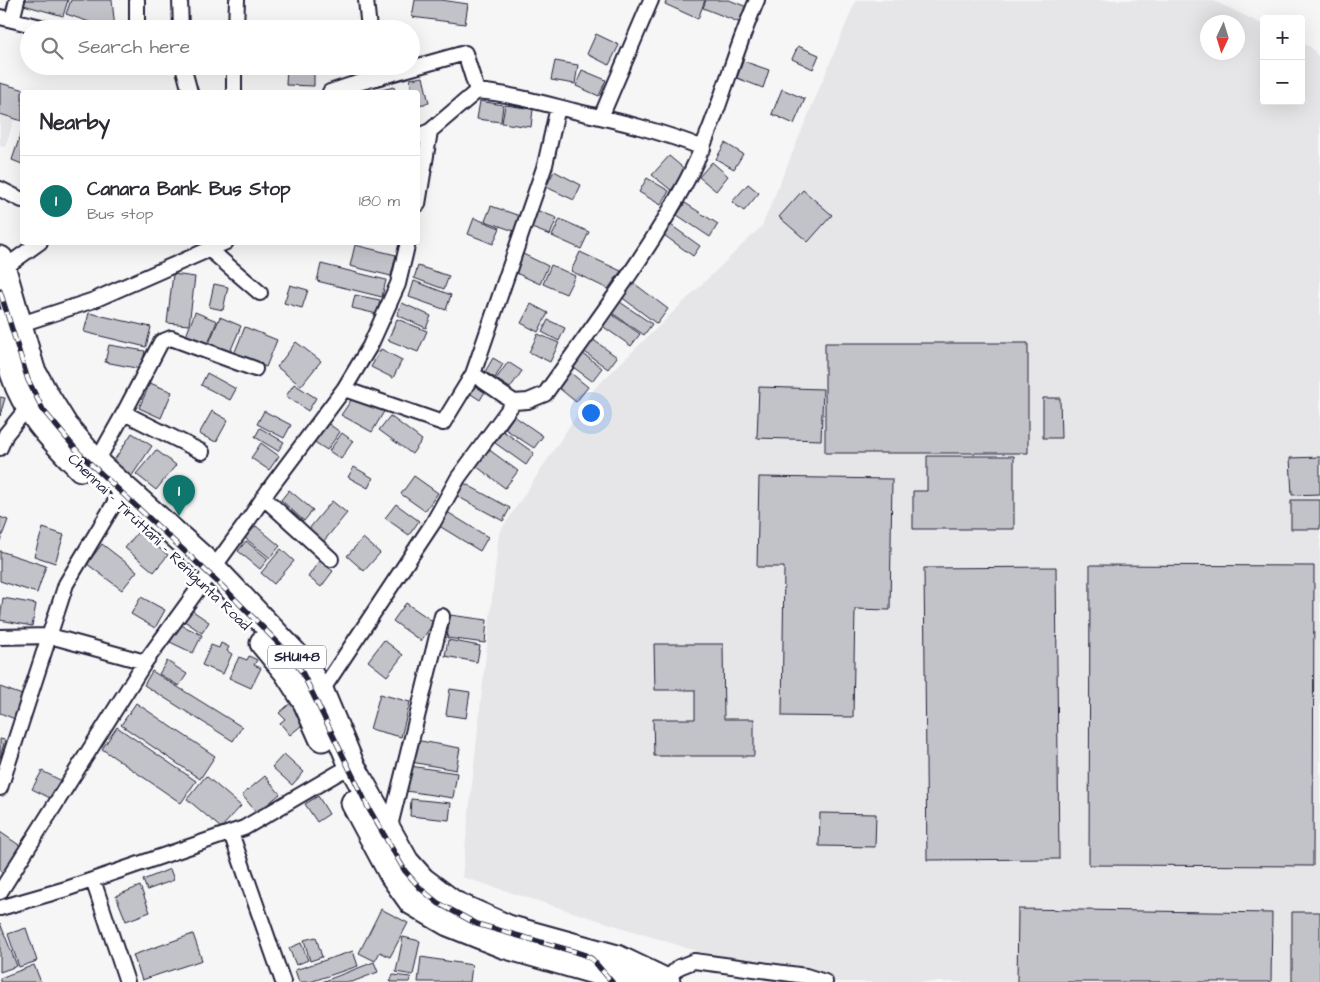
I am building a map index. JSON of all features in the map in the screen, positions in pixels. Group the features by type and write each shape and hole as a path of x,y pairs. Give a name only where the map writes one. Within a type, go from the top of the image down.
{"highway":[{"name":"Chennai - Tiruttani - Renigunta Road","path":"2,263 14,376 28,407 50,436 83,470 208,575 287,672 345,769 389,831 406,862 416,874 454,904 508,928 618,958 661,980"},
{"name":"Chennai - Tiruttani - Renigunta Road","path":"9,322 44,392 65,426 96,463 208,575 302,662 321,692 345,769 392,874 412,902 448,923 503,945 608,975 661,980"}],"street":[{"path":"18,0 6,18 20,22"},
{"path":"137,0 137,20"},
{"path":"180,0 181,20"},
{"path":"236,20 237,0"},
{"path":"366,0 368,20"},
{"path":"601,117 651,0"},
{"path":"472,374 514,402 528,401 545,394 640,261 687,180 703,148 756,0"},
{"path":"420,62 465,53 477,91"},
{"path":"185,75 189,90"},
{"path":"234,75 234,90"},
{"path":"334,90 367,75"},
{"path":"420,180 424,133 477,91 505,94 669,134 703,148"},
{"path":"344,389 443,423 472,374 545,165 558,107"},
{"path":"0,189 20,199"},
{"path":"2,263 35,245"},
{"path":"9,322 94,300 220,245"},
{"path":"0,892 145,662 344,389 370,346 398,284 407,245"},
{"path":"210,250 260,293"},
{"path":"96,463 161,342 171,338 256,369"},
{"path":"321,692 433,523 458,478 514,402"},
{"path":"0,448 6,434 28,407"},
{"path":"124,413 202,452"},
{"path":"264,497 331,559"},
{"path":"1,782 66,584 117,499"},
{"path":"389,831 442,616"},
{"path":"0,637 50,636 145,662"},
{"path":"0,908 92,880 244,828 345,769"},
{"path":"231,833 283,982"},
{"path":"92,880 127,982"},
{"path":"661,980 679,967 694,961 806,976 825,982"}],"shaded area":[{"path":"856,0 1212,0 1243,15 1200,15 1200,60 1245,60 1245,16 1260,23 1260,105 1305,105 1305,45 1311,47 1320,59 1320,982 777,982 772,975 462,877 499,533 594,389 762,226"},
{"path":"0,115 14,120 5,147 0,146"}],"building":[{"path":"21,0 68,0 63,16 20,4"},
{"path":"71,0 112,0 114,20 84,20 66,14"},
{"path":"415,0 441,0 468,4 465,24 412,17"},
{"path":"667,0 705,0 698,19 665,4"},
{"path":"706,0 729,0 747,7 741,23 703,8"},
{"path":"596,34 619,45 609,65 587,54"},
{"path":"798,46 819,55 813,69 792,59"},
{"path":"555,61 578,65 575,84 551,80"},
{"path":"743,61 769,70 763,88 737,78"},
{"path":"582,70 606,80 599,96 576,86"},
{"path":"287,75 314,75 314,86 286,85"},
{"path":"423,77 429,103 420,105 420,90 412,90 410,79"},
{"path":"0,83 25,90 20,90 20,120 0,114"},
{"path":"394,87 395,90 381,90"},
{"path":"782,89 805,99 794,124 772,114"},
{"path":"480,101 503,105 501,122 477,119"},
{"path":"505,105 533,109 531,127 502,123"},
{"path":"20,136 20,163 12,160"},
{"path":"725,143 743,154 734,169 716,159"},
{"path":"669,156 687,171 671,190 652,175"},
{"path":"712,162 728,176 716,191 699,177"},
{"path":"554,171 581,185 574,200 546,187"},
{"path":"647,178 669,191 661,205 639,192"},
{"path":"748,184 759,193 744,211 732,202"},
{"path":"803,190 832,215 808,242 779,217"},
{"path":"685,203 718,224 710,237 677,215"},
{"path":"491,206 520,216 514,231 485,221"},
{"path":"536,210 557,218 550,235 529,227"},
{"path":"474,218 500,228 493,244 468,234"},
{"path":"560,219 589,232 581,249 552,236"},
{"path":"668,223 700,246 693,256 661,233"},
{"path":"355,245 396,255 391,276 350,266"},
{"path":"580,252 621,271 608,289 571,271"},
{"path":"523,254 548,266 540,284 514,272"},
{"path":"321,264 386,280 382,297 317,281"},
{"path":"551,265 575,276 566,294 543,284"},
{"path":"418,266 449,276 444,289 414,278"},
{"path":"173,274 195,277 189,325 167,323"},
{"path":"414,281 451,295 446,310 409,297"},
{"path":"631,281 668,309 657,324 620,296"},
{"path":"214,284 228,287 223,310 209,307"},
{"path":"290,285 308,290 302,308 284,303"},
{"path":"355,295 380,300 377,314 352,308"},
{"path":"617,300 652,324 644,335 609,311"},
{"path":"402,303 431,316 426,328 397,315"},
{"path":"531,304 548,313 538,332 521,323"},
{"path":"607,311 640,334 631,346 598,323"},
{"path":"195,312 217,321 208,344 186,336"},
{"path":"89,313 151,327 146,347 84,332"},
{"path":"220,317 241,326 230,352 209,343"},
{"path":"397,319 427,331 418,352 388,340"},
{"path":"548,320 565,328 559,341 542,332"},
{"path":"245,327 277,340 266,367 234,354"},
{"path":"538,334 559,343 550,362 529,352"},
{"path":"588,336 617,357 608,369 579,348"},
{"path":"296,342 321,361 301,386 277,367"},
{"path":"825,343 1028,343 1028,453 825,453"},
{"path":"109,345 145,351 141,369 105,362"},
{"path":"381,349 402,360 393,378 371,367"},
{"path":"578,350 602,368 592,381 569,364"},
{"path":"493,358 503,364 495,378 485,372"},
{"path":"508,362 522,371 510,388 496,379"},
{"path":"566,369 588,387 576,402 554,384"},
{"path":"207,373 236,389 230,400 201,385"},
{"path":"471,382 486,390 480,400 466,391"},
{"path":"150,383 172,392 161,418 139,408"},
{"path":"294,384 316,398 308,411 286,396"},
{"path":"759,387 823,389 821,440 757,438"},
{"path":"354,396 386,408 372,432 341,415"},
{"path":"0,397 5,398 0,416"},
{"path":"1043,398 1060,398 1061,438 1043,438"},
{"path":"212,411 228,420 216,442 199,434"},
{"path":"264,411 291,425 284,438 257,424"},
{"path":"390,416 422,440 412,454 379,430"},
{"path":"514,416 543,436 534,448 505,429"},
{"path":"326,422 340,432 327,450 313,441"},
{"path":"260,428 284,442 278,451 255,437"},
{"path":"503,431 534,453 526,465 495,443"},
{"path":"132,433 152,446 131,477 111,465"},
{"path":"342,433 353,441 341,459 329,451"},
{"path":"261,443 279,456 269,470 251,458"},
{"path":"484,446 518,471 505,488 472,463"},
{"path":"156,450 176,465 156,490 136,474"},
{"path":"927,456 1014,456 1014,529 913,529 913,491 927,491"},
{"path":"1320,457 1320,494 1292,495 1290,458"},
{"path":"354,467 373,478 368,488 348,477"},
{"path":"414,476 438,493 425,511 401,494"},
{"path":"759,477 892,479 890,610 855,609 853,717 782,716 784,567 757,567"},
{"path":"460,481 510,508 503,521 453,494"},
{"path":"289,490 313,510 304,521 281,500"},
{"path":"1291,500 1320,500 1320,529 1291,529"},
{"path":"332,501 347,513 323,542 308,530"},
{"path":"396,504 419,521 409,535 385,518"},
{"path":"444,510 488,537 480,551 436,524"},
{"path":"0,517 8,520 0,541"},
{"path":"256,526 280,546 270,558 245,538"},
{"path":"43,528 64,535 55,563 34,556"},
{"path":"138,532 168,555 154,572 125,548"},
{"path":"363,538 380,553 364,571 347,556"},
{"path":"246,541 268,559 260,569 238,551"},
{"path":"102,544 137,571 122,590 87,564"},
{"path":"281,549 294,561 274,584 261,573"},
{"path":"0,551 46,566 37,593 0,581"},
{"path":"319,561 333,571 321,587 308,577"},
{"path":"1090,565 1314,566 1313,866 1089,865"},
{"path":"1056,567 1059,859 927,860 924,568"},
{"path":"141,597 165,610 155,628 131,614"},
{"path":"3,598 36,604 32,626 0,620"},
{"path":"406,603 434,622 421,641 393,621"},
{"path":"190,609 209,622 202,633 183,620"},
{"path":"450,615 487,620 485,643 447,638"},
{"path":"179,624 202,635 193,653 170,642"},
{"path":"384,640 403,655 387,676 368,661"},
{"path":"448,640 480,646 477,662 445,656"},
{"path":"221,643 229,647 227,651 232,654 223,674 202,665 211,645 219,648"},
{"path":"654,644 723,644 724,719 754,719 754,756 654,756 653,719 695,719 695,690 655,690"},
{"path":"249,656 257,660 254,665 261,668 251,688 229,678 239,657 247,660"},
{"path":"167,661 187,674 179,686 159,674"},
{"path":"152,671 242,727 233,741 144,685"},
{"path":"0,687 25,696 15,719 0,713"},
{"path":"450,689 470,692 466,718 446,715"},
{"path":"380,694 410,702 401,737 370,729"},
{"path":"293,701 308,720 290,735 280,723 285,719 279,713"},
{"path":"136,703 215,756 200,779 121,725"},
{"path":"117,727 196,781 181,803 102,749"},
{"path":"0,739 5,740 0,758"},
{"path":"415,740 460,748 456,770 411,762"},
{"path":"284,754 304,772 292,785 272,767"},
{"path":"410,766 457,773 453,798 406,791"},
{"path":"42,771 60,780 50,798 32,789"},
{"path":"206,776 241,806 221,828 187,799"},
{"path":"265,776 280,794 257,813 242,795"},
{"path":"318,796 329,814 317,822 305,804"},
{"path":"411,799 451,803 449,820 410,816"},
{"path":"820,813 876,814 875,847 819,846"},
{"path":"0,832 22,847 4,874 0,871"},
{"path":"170,869 174,880 147,890 143,880"},
{"path":"140,886 150,912 126,921 116,896"},
{"path":"381,909 408,923 390,957 380,952 375,961 359,953"},
{"path":"1018,909 1272,913 1271,982 1017,982"},
{"path":"1292,912 1320,912 1320,982 1292,982"},
{"path":"0,923 17,966 0,972"},
{"path":"26,928 37,961 19,967 8,934"},
{"path":"193,934 202,960 142,980 133,955"},
{"path":"316,937 322,957 310,961 304,940"},
{"path":"403,937 420,941 413,975 396,972"},
{"path":"301,943 308,960 296,965 289,948"},
{"path":"353,951 358,966 310,982 299,982 295,970"},
{"path":"421,957 472,965 470,982 418,982"},
{"path":"374,962 378,972 352,982 322,982"},
{"path":"34,965 41,982 0,982 0,978"},
{"path":"393,975 411,977 410,982 390,982"}],"railway":[{"path":"0,291 28,380 43,410 79,453 222,586 285,650 302,672 369,809 405,871 421,889 438,903 477,924 583,954 592,959 612,982"}],"place":[{"name":"Canara Bank Bus Stop","path":"179,516"}]}
